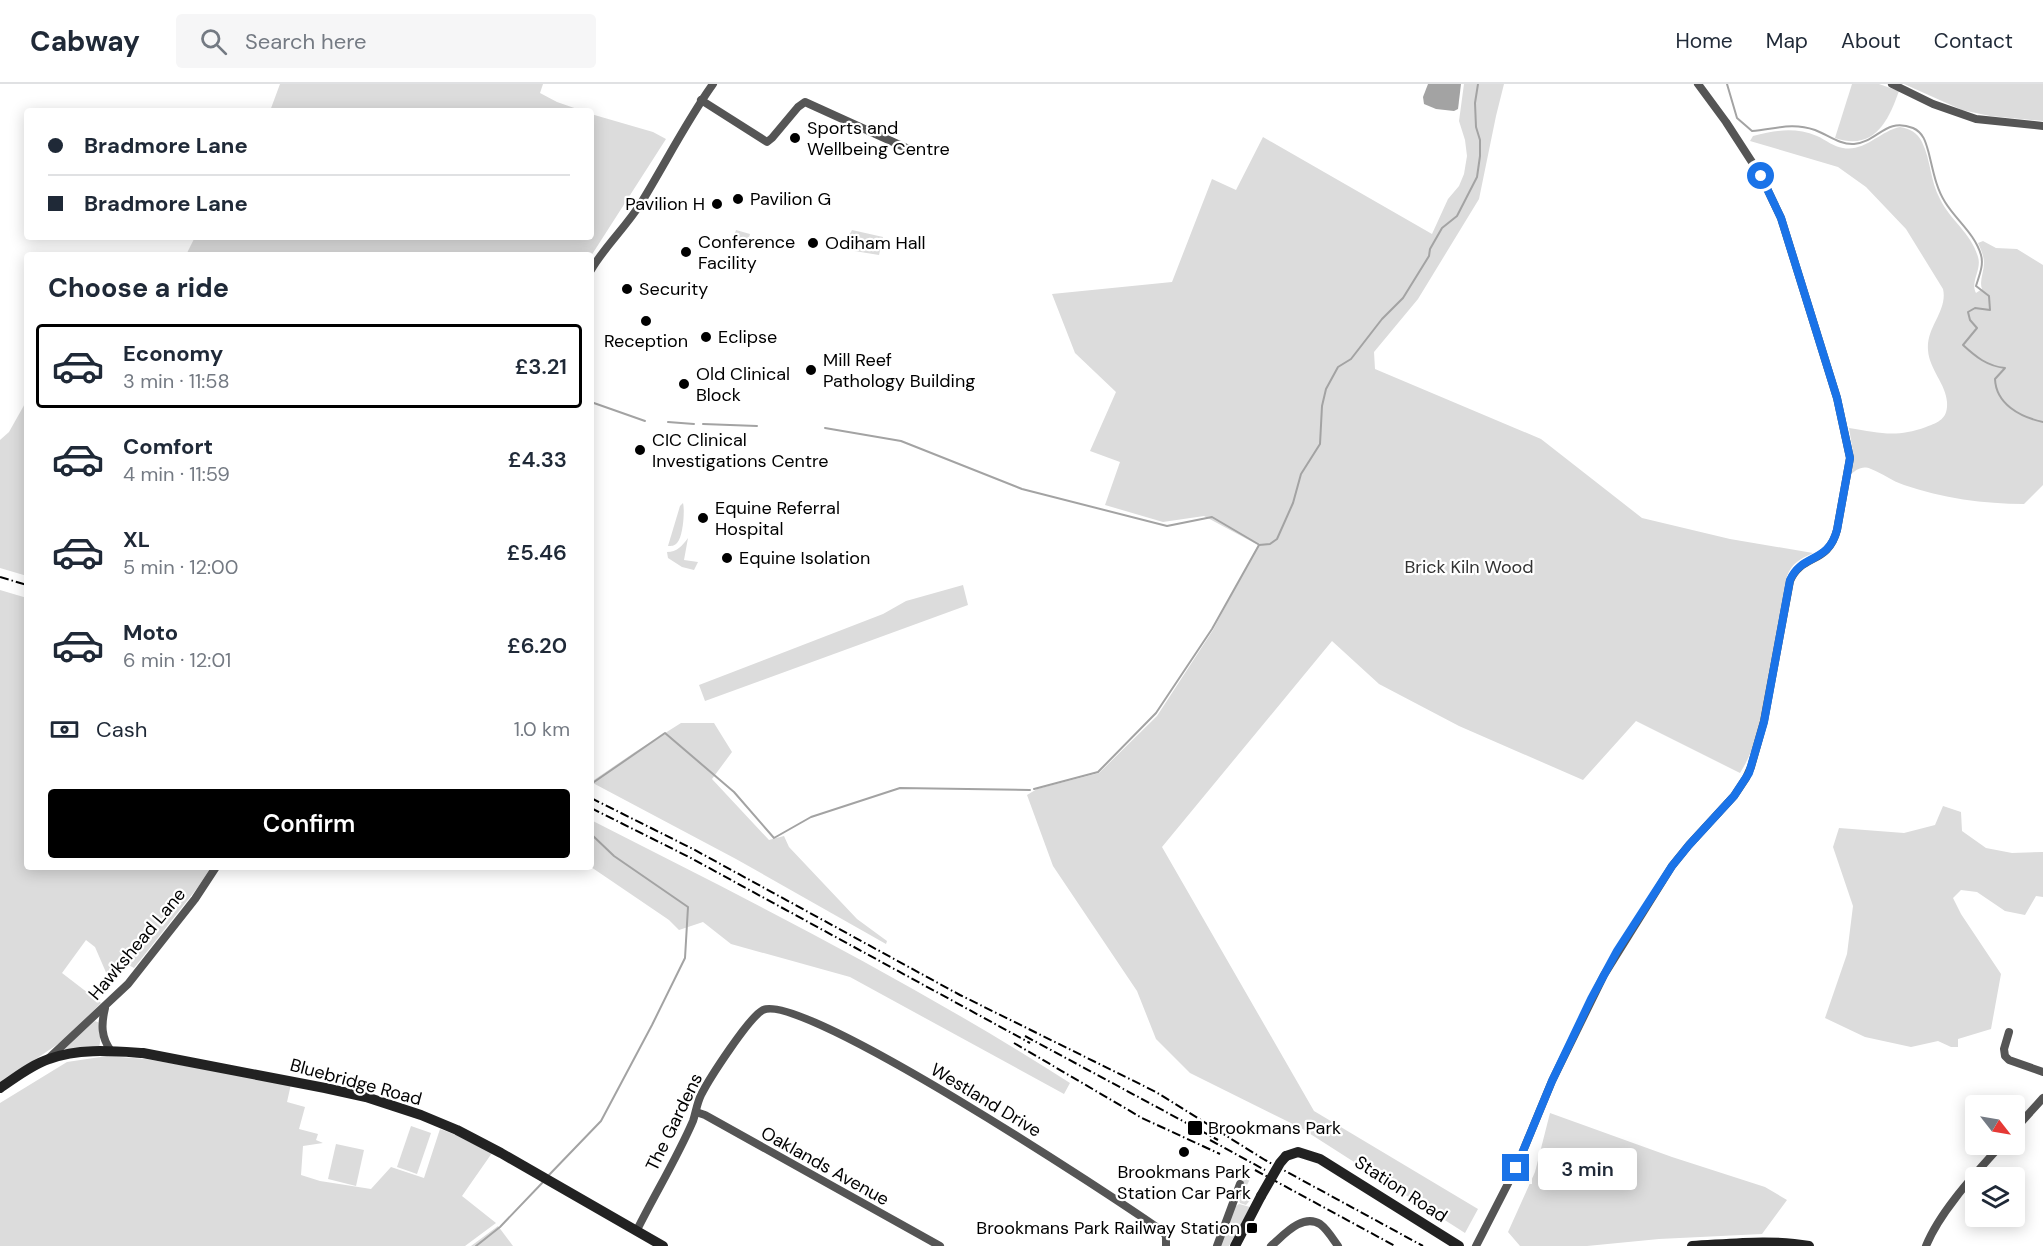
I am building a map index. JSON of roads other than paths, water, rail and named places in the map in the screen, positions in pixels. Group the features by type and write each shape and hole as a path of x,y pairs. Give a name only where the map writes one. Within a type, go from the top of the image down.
{"street":[{"path":"594,265 640,204 701,100 713,84"},
{"path":"1476,1246 1516,1168 1552,1081 1604,975 1672,866 1734,796 1746,778 1764,722 1790,580 1794,572 1802,565 1828,550 1837,530 1850,458 1834,386 1781,218 1761,176 1698,84"},
{"path":"1892,84 1933,104 1976,119 2043,126"},
{"path":"701,100 766,141 772,138 805,102 913,151"},
{"name":"Hawkshead Lane","path":"48,1059 128,984 180,919 214,870"},
{"path":"106,1007 102,1030 105,1042 111,1051"},
{"name":"The Gardens","path":"637,1230 696,1112 704,1089 747,1026 756,1015 770,1008"},
{"name":"Westland Drive","path":"770,1008 807,1020 853,1040 1010,1131 1158,1228 1166,1236 1166,1246"},
{"path":"2008,1032 2005,1056 2009,1060 2043,1072"},
{"name":"Bluebridge Road","path":"48,1059 86,1052 143,1053 366,1098 421,1115 457,1130 663,1246"},
{"path":"0,1088 48,1059"},
{"path":"2025,1118 2043,1098"},
{"name":"Oaklands Avenue","path":"696,1112 940,1246"},
{"name":"Station Road","path":"1235,1246 1286,1156 1298,1152 1320,1159 1459,1246"},
{"path":"1926,1246 1932,1232 1992,1155"},
{"path":"1217,1246 1240,1184"},
{"path":"1271,1246 1297,1224 1308,1221 1322,1225 1338,1246"},
{"path":"1692,1246 1762,1242 1809,1246"}],"waterway":[{"path":"1034,789 1098,772 1156,713 1212,629 1259,545 1270,544 1277,539 1293,503 1301,474 1320,444 1322,406 1326,389 1338,367 1351,359 1382,319 1403,298 1429,256 1430,249 1442,228 1457,216 1477,177 1480,140 1476,127 1475,103 1478,84"},
{"path":"1727,84 1737,118 1752,131 1799,126 1815,130 1844,143 1854,144 1895,126 1903,125 1920,133 1926,142 1942,197 1974,240 1982,259 1976,286 1989,296 1990,310 1975,308 1968,312 1970,320 1977,328 1963,345 1982,360 2005,368 1995,379 2000,396 2018,413 2043,422"},
{"path":"594,403 645,421"},
{"path":"668,422 694,424"},
{"path":"703,424 757,426"},
{"path":"825,428 901,441 1022,489 1167,526 1212,517 1258,544"},
{"path":"594,782 665,733 734,792 774,838 811,817 900,788 1030,790"},
{"path":"548,1176 601,1121 685,958 688,907 614,856 594,837"},
{"path":"476,1246 500,1227 544,1181"}],"railway":[{"path":"0,577 24,584"},
{"path":"594,800 693,849 960,995 1156,1092 1265,1160 1423,1246"},
{"path":"594,810 689,857 1030,1043"},
{"path":"1025,1036 1218,1140"},
{"path":"1014,1043 1142,1118 1220,1154"},
{"path":"1210,1140 1265,1170"},
{"path":"1255,1170 1395,1246"}],"place":[{"name":"Sports and Wellbeing Centre","path":"795,138"},
{"name":"Pavilion G","path":"738,199"},
{"name":"Pavilion H","path":"717,204"},
{"name":"Odiham Hall","path":"813,243"},
{"name":"Conference Facility","path":"686,252"},
{"name":"Security","path":"627,289"},
{"name":"Reception","path":"646,321"},
{"name":"Eclipse","path":"706,337"},
{"name":"Mill Reef Pathology Building","path":"811,370"},
{"name":"Old Clinical Block","path":"684,384"},
{"name":"CIC Clinical Investigations Centre","path":"640,450"},
{"name":"Equine Referral Hospital","path":"703,518"},
{"name":"Equine Isolation","path":"727,558"},
{"name":"Brookmans Park","path":"1195,1128"},
{"name":"Brookmans Park Station Car Park","path":"1184,1152"},
{"name":"Brookmans Park Railway Station","path":"1252,1228"}],"park label":[{"name":"Brick Kiln Wood","path":"1469,567"}]}
